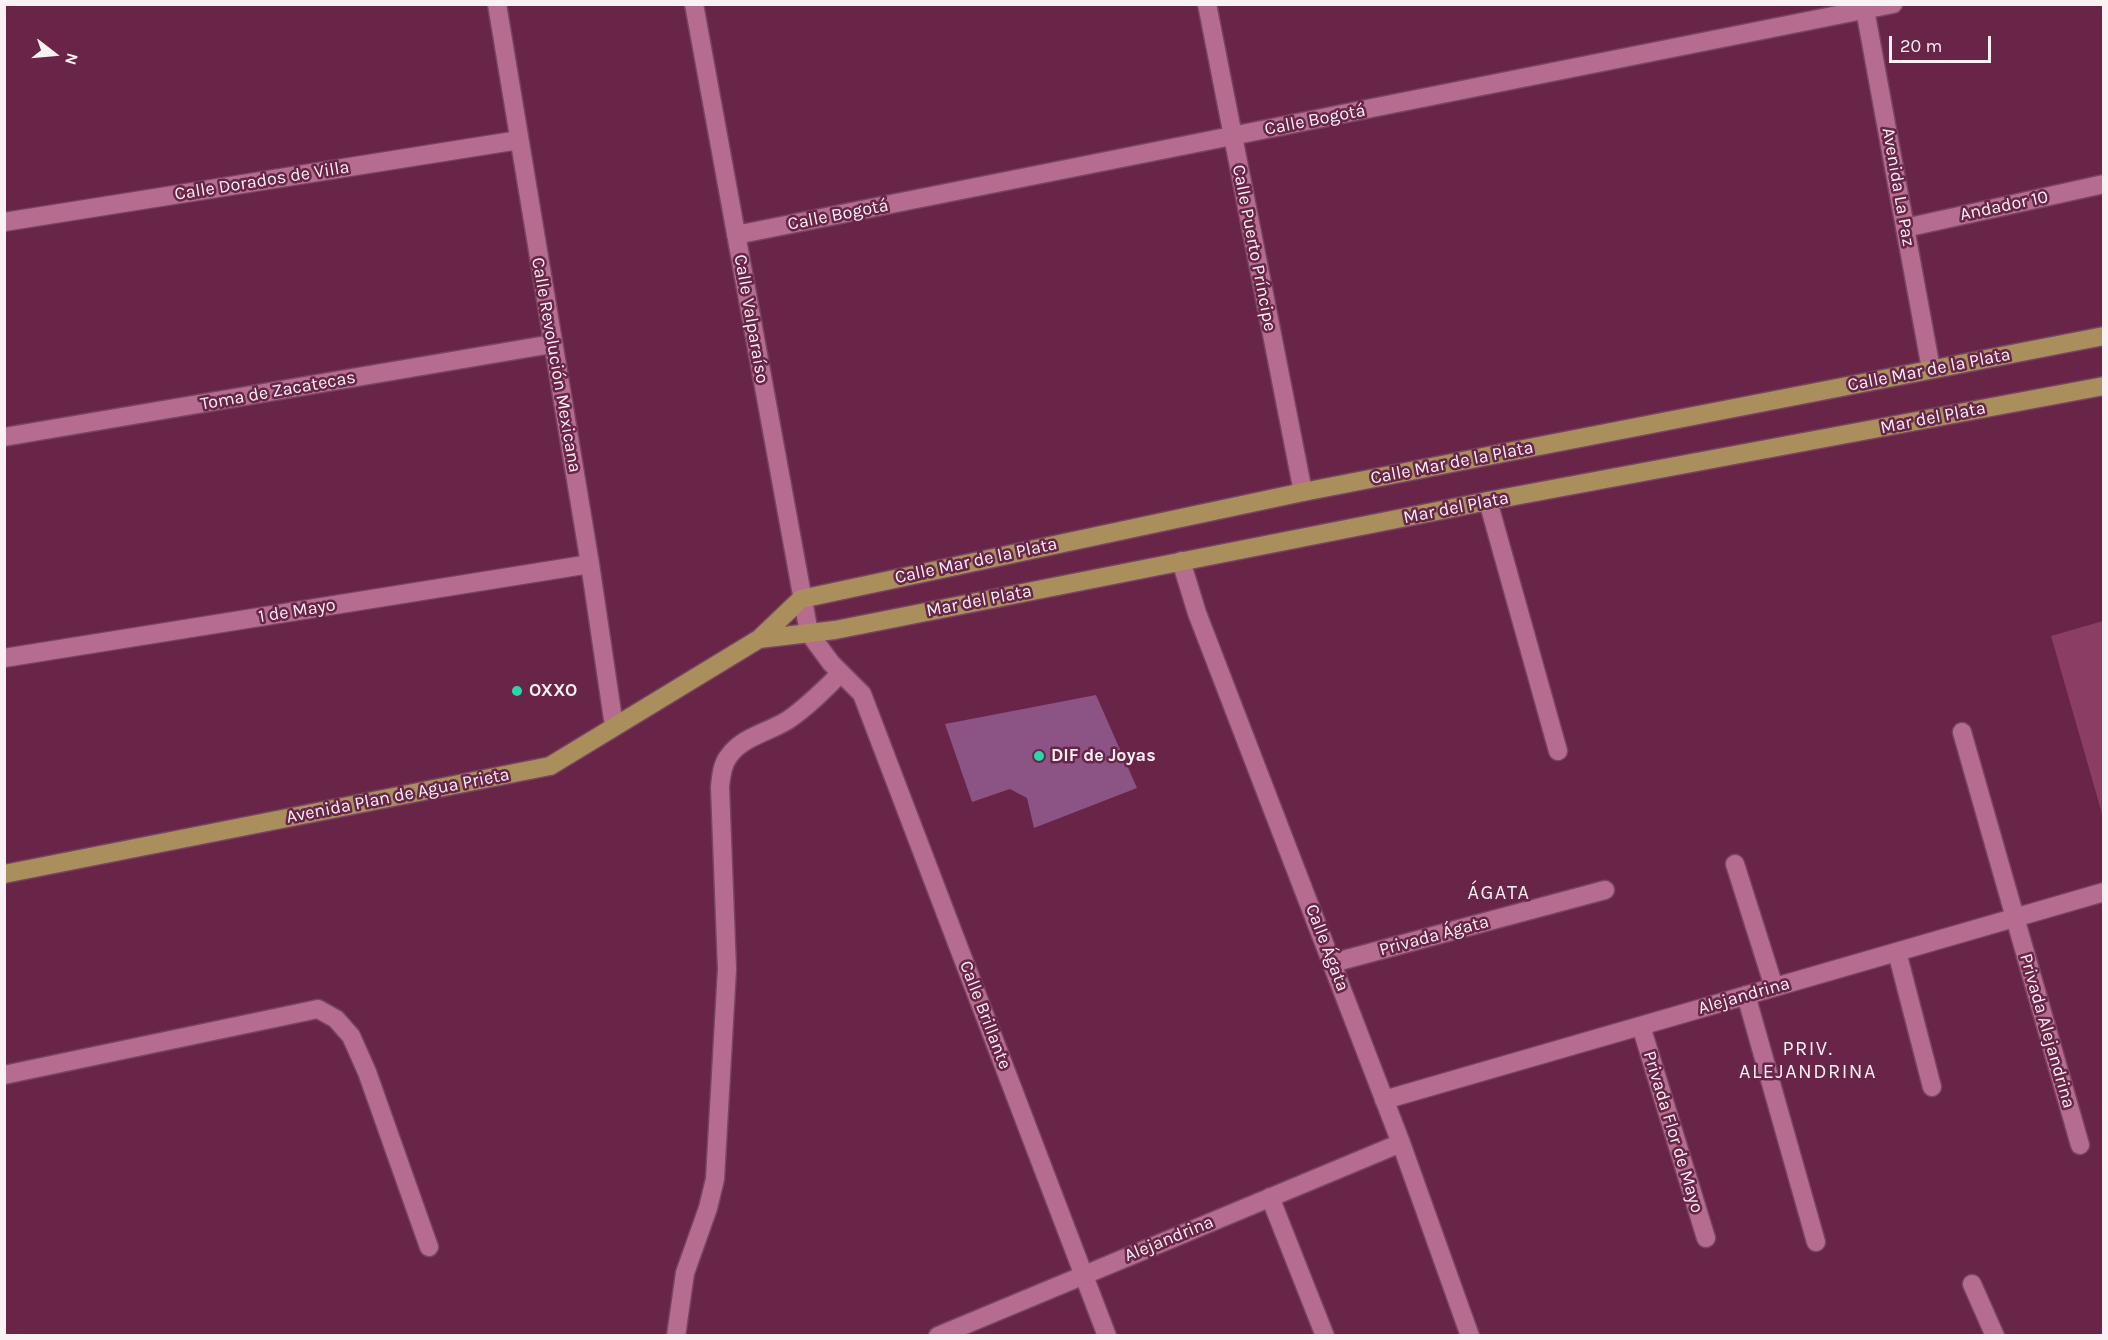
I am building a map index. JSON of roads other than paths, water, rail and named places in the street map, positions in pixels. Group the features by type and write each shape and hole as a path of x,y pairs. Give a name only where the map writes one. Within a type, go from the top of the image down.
{"main road":[{"name":"Calle Mar de la Plata","path":"801,599 1303,492 2103,336"},
{"name":"Mar del Plata","path":"808,633 835,630 1488,501 2103,386"},
{"name":"Avenida Plan de Agua Prieta","path":"4,874 550,766 759,639 801,599"},
{"name":"Avenida Plan de Agua Prieta","path":"759,639 808,633"}],"street":[{"name":"Calle Revolución Mexicana","path":"497,4 590,564 614,726"},
{"name":"Calle Valparaíso","path":"694,4 808,633"},
{"name":"Calle Puerto Príncipe","path":"1207,4 1303,492"},
{"name":"Calle Bogotá","path":"736,236 1865,7 1893,4"},
{"name":"Avenida La Paz","path":"1865,7 1931,369"},
{"name":"Calle Dorados de Villa","path":"4,222 519,140"},
{"name":"Andador 10","path":"1905,228 2103,184"},
{"name":"Toma de Zacatecas","path":"4,437 552,344"},
{"path":"1488,501 1558,751"},
{"name":"Calle Ágata","path":"1181,561 1197,613 1401,1143 1470,1335"},
{"name":"1 de Mayo","path":"4,658 590,564"},
{"path":"676,1335 685,1273 708,1208 715,1179 728,969 720,787 722,771 727,757 739,745 787,720 817,698 840,674 808,633"},
{"name":"Calle Brillante","path":"840,674 862,694 1107,1335"},
{"name":"Privada Alejandrina","path":"1962,732 2080,1145"},
{"path":"1736,864 1774,987"},
{"name":"Privada Ágata","path":"1332,963 1605,890"},
{"name":"Alejandrina","path":"1384,1100 2103,892"},
{"path":"1897,952 1932,1087"},
{"path":"1746,995 1816,1242"},
{"path":"4,1075 318,1009 336,1019 351,1036 367,1072 429,1247"},
{"name":"Privada Flor de Mayo","path":"1641,1026 1706,1238"},
{"name":"Alejandrina","path":"938,1335 1401,1143"},
{"path":"1270,1197 1325,1335"},
{"path":"1972,1284 1995,1335"}],"place":[{"name":"OXXO","path":"517,691"},
{"name":"DIF de Joyas","path":"1039,756"}],"district":[{"name":"ÁGATA","path":"1499,893"},
{"name":"PRIV. ALEJANDRINA","path":"1808,1060"}]}
